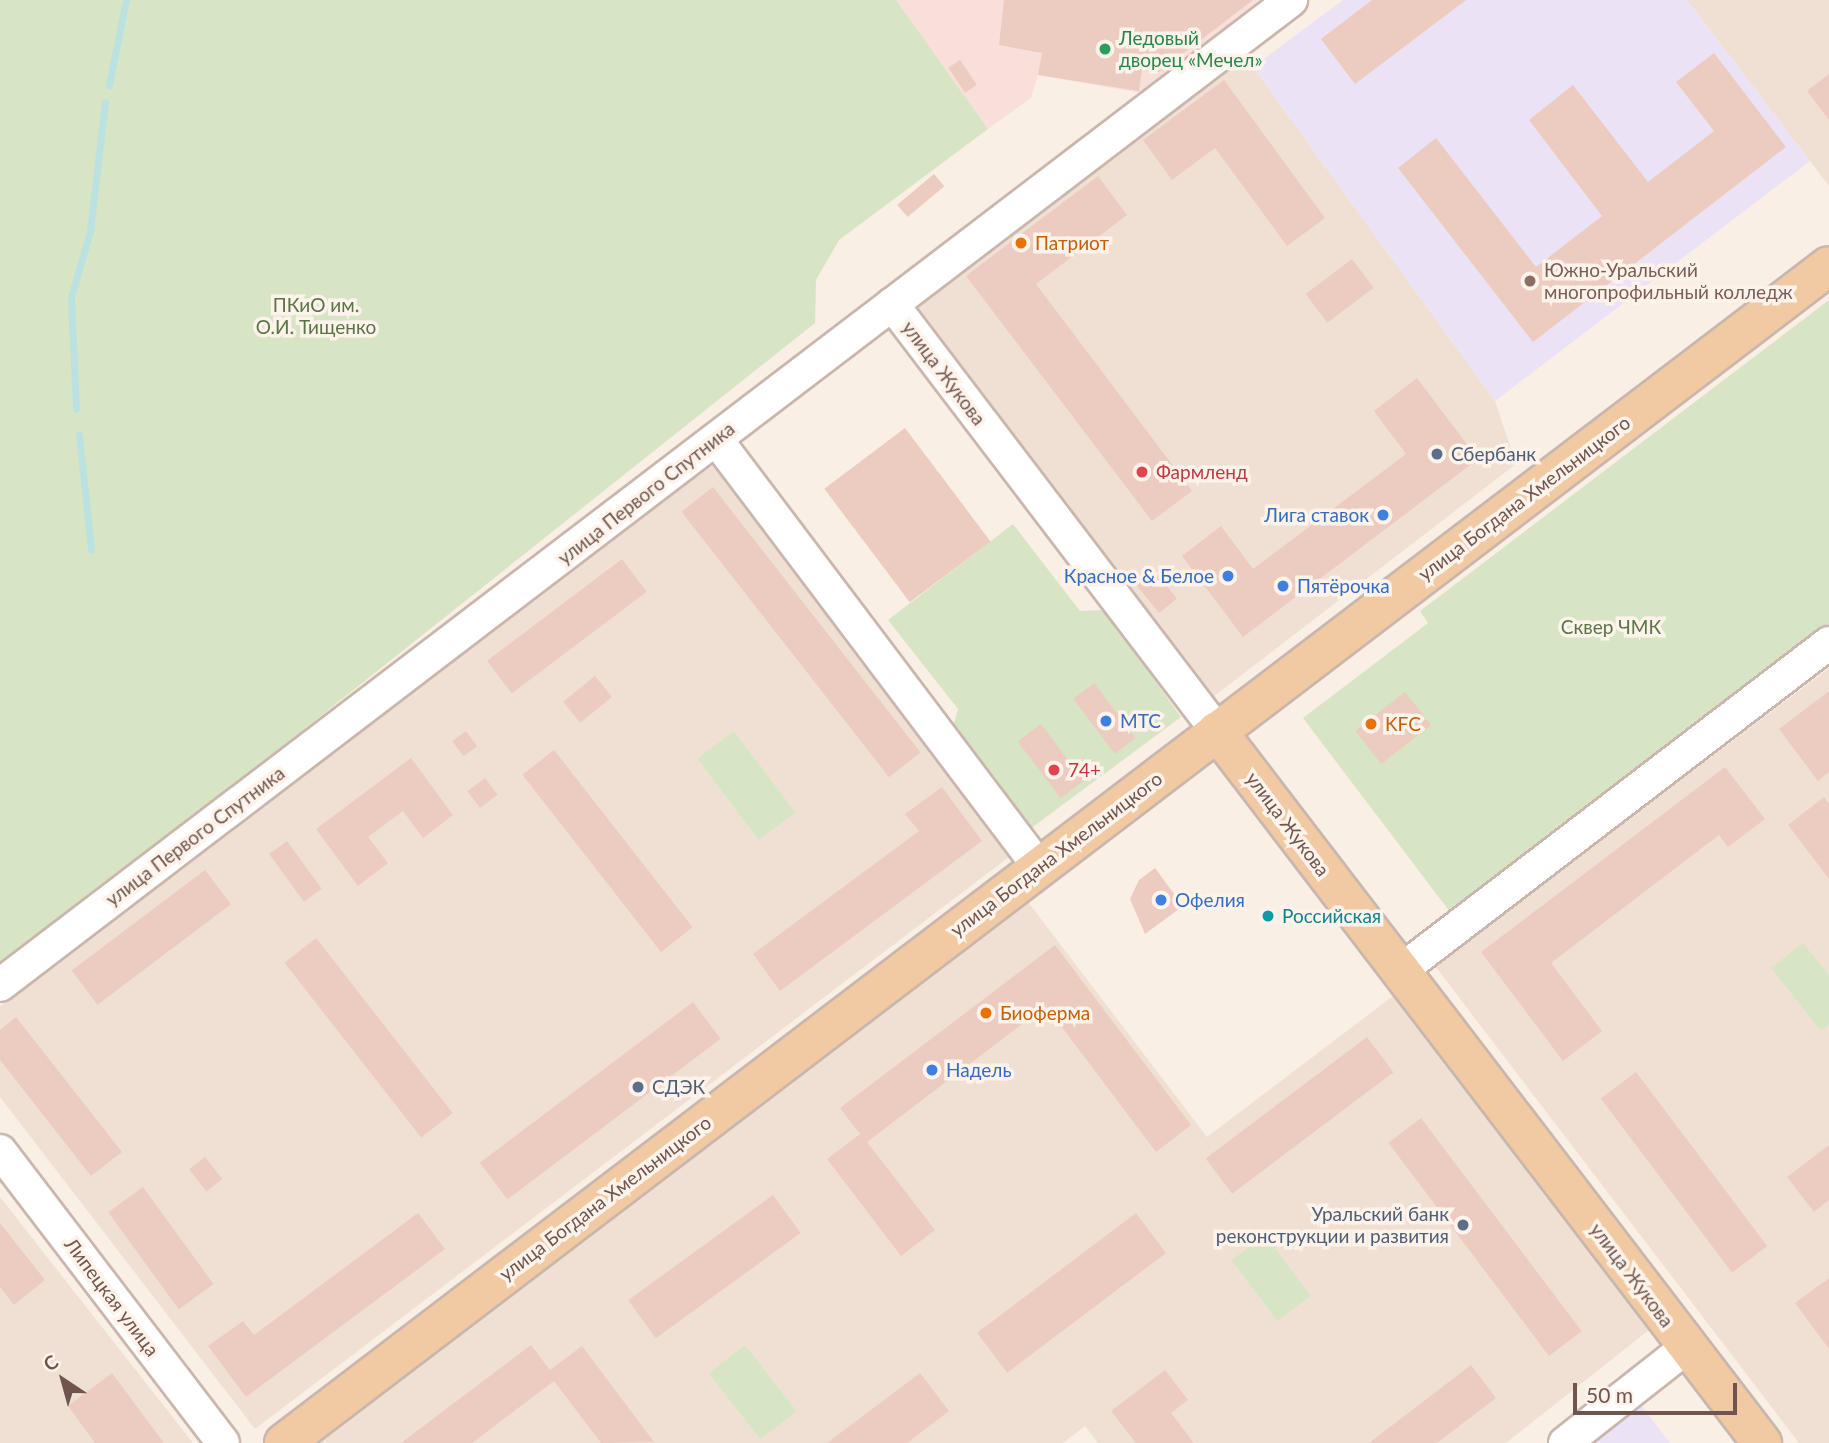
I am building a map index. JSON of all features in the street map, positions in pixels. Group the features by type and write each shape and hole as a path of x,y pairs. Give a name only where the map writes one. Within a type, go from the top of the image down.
{"main road":[{"name":"улица Богдана Хмельницкого","path":"284,1443 1829,267"},
{"name":"улица Жукова","path":"1217,731 1762,1443"}],"street":[{"name":"улица Первого Спутника","path":"0,985 1291,0"},
{"name":"улица Жукова","path":"892,304 1217,731"},
{"path":"716,439 1039,867"},
{"path":"1400,971 1829,643"},
{"name":"Липецкая улица","path":"0,1151 223,1443"},
{"path":"1565,1443 1688,1347"}],"shaded area":[{"path":"896,0 1259,0 1141,93 1038,75 1031,98 988,129"},
{"name":"Южно-Уральский многопрофильный колледж","path":"1343,0 1687,0 1810,161 1495,401 1253,67"},
{"path":"1687,0 1829,0 1829,186 1810,161"},
{"path":"1229,64 1253,67 1495,401 1516,464 1213,697 914,303"},
{"path":"708,457 1013,854 255,1429 0,1097 0,1006"},
{"path":"1829,668 1829,1443 1799,1443 1435,966"},
{"path":"1028,902 1207,1137 1393,996 1649,1330 1506,1443 1098,1443 1085,1426 1063,1443 315,1443"},
{"path":"0,1197 193,1443 0,1443"},
{"path":"1638,1401 1670,1443 1582,1443"}],"green space":[{"name":"ПКиО им. О.И. Тищенко","path":"0,0 896,0 988,129 839,240 816,280 815,323 0,971"},
{"name":"Сквер ЧМК","path":"1829,300 1829,624 1450,912 1303,718 1428,623 1420,611"},
{"path":"1013,524 1080,611 1104,610 1181,717 1030,829 952,730 958,709 888,620"},
{"path":"734,731 795,812 759,840 697,759"},
{"path":"1803,943 1829,975 1829,1024 1821,1031 1771,968"},
{"path":"1265,1235 1311,1296 1277,1321 1231,1260"},
{"path":"745,1345 797,1411 760,1440 709,1373"}],"building":[{"name":"Ледовый дворец «Мечел»","path":"1004,0 1253,0 1159,72 1142,70 1139,91 1038,75 1042,53 999,45"},
{"path":"1372,0 1466,0 1355,84 1321,39"},
{"path":"1714,53 1786,147 1533,342 1398,168 1436,138 1536,267 1602,216 1529,120 1573,85 1648,182 1714,131 1676,82"},
{"path":"960,60 977,85 965,93 948,68"},
{"path":"1829,74 1829,120 1807,91"},
{"path":"1224,80 1325,218 1287,246 1215,148 1172,180 1143,140"},
{"path":"934,174 944,186 908,217 897,205"},
{"path":"1098,176 1127,215 1036,284 1192,491 1152,521 966,276"},
{"path":"1352,259 1374,288 1327,323 1306,294"},
{"path":"1417,378 1478,459 1243,637 1182,556 1221,526 1253,569 1406,454 1374,411"},
{"path":"905,428 990,541 910,602 824,489"},
{"path":"713,487 920,753 889,777 681,512"},
{"path":"622,559 647,592 512,693 487,661"},
{"path":"1153,569 1177,599 1159,613 1135,583"},
{"path":"595,676 612,697 580,723 563,702"},
{"path":"1094,683 1136,738 1115,754 1073,699"},
{"path":"1829,691 1829,772 1818,781 1779,729"},
{"path":"1405,692 1431,725 1381,764 1355,731"},
{"path":"1041,724 1084,781 1061,798 1018,741"},
{"path":"466,731 477,746 463,756 452,741"},
{"path":"554,750 693,927 661,952 522,775"},
{"path":"411,758 453,815 423,838 403,811 368,837 388,863 358,886 316,829"},
{"path":"1725,767 1765,819 1728,847 1719,835 1551,963 1602,1031 1563,1061 1481,952"},
{"path":"485,778 498,795 480,808 467,791"},
{"path":"942,787 982,841 780,991 753,954 919,831 905,814"},
{"path":"1824,797 1829,804 1829,879 1788,825"},
{"path":"287,841 322,889 304,902 269,854"},
{"path":"1155,868 1183,906 1145,934 1130,899 1139,880"},
{"path":"205,870 231,904 98,1005 72,971"},
{"path":"316,938 453,1113 421,1138 284,963"},
{"path":"1055,945 1191,1125 1156,1152 1046,1006 867,1142 935,1230 901,1256 827,1159 860,1134 840,1108"},
{"path":"693,1002 721,1039 507,1199 480,1163"},
{"path":"16,1017 122,1152 91,1176 0,1060 0,1030"},
{"path":"1367,1037 1393,1072 1232,1194 1206,1159"},
{"path":"1636,1072 1767,1246 1732,1273 1601,1098"},
{"path":"1421,1118 1582,1331 1549,1356 1388,1143"},
{"path":"1829,1145 1829,1200 1814,1212 1787,1177"},
{"path":"205,1157 222,1179 206,1191 189,1169"},
{"path":"143,1187 214,1284 179,1309 108,1212"},
{"path":"773,1195 801,1233 656,1338 628,1300"},
{"path":"418,1213 445,1249 246,1397 208,1346 243,1321 254,1335"},
{"path":"1136,1213 1166,1253 1007,1373 977,1333"},
{"path":"0,1223 45,1280 14,1305 0,1287"},
{"path":"1829,1278 1829,1349 1795,1303"},
{"path":"531,1345 550,1370 582,1346 654,1442 601,1443 554,1381 472,1443 401,1443"},
{"path":"1471,1365 1496,1398 1437,1443 1369,1443"},
{"path":"1165,1370 1188,1400 1171,1413 1194,1443 1136,1443 1111,1411"},
{"path":"112,1373 164,1443 95,1443 68,1406"},
{"path":"920,1373 949,1411 907,1443 827,1443"}],"waterway":[{"path":"109,85 126,0"},
{"path":"76,409 71,297 90,231 105,102"},
{"path":"79,435 91,549"}],"place":[{"name":"Ледовый дворец «Мечел»","path":"1105,49"},
{"name":"Патриот","path":"1021,243"},
{"name":"Южно-Уральский многопрофильный колледж","path":"1530,281"},
{"name":"Сбербанк","path":"1437,454"},
{"name":"Фармленд","path":"1142,472"},
{"name":"Лига ставок","path":"1383,515"},
{"name":"Красное & Белое","path":"1228,576"},
{"name":"Пятёрочка","path":"1283,586"},
{"name":"МТС","path":"1106,721"},
{"name":"KFC","path":"1371,724"},
{"name":"74+","path":"1054,770"},
{"name":"Офелия","path":"1161,900"},
{"name":"Российская","path":"1268,916"},
{"name":"Биоферма","path":"986,1013"},
{"name":"Надель","path":"932,1070"},
{"name":"СДЭК","path":"638,1087"},
{"name":"Уральский банк реконструкции и развития","path":"1463,1225"}]}
